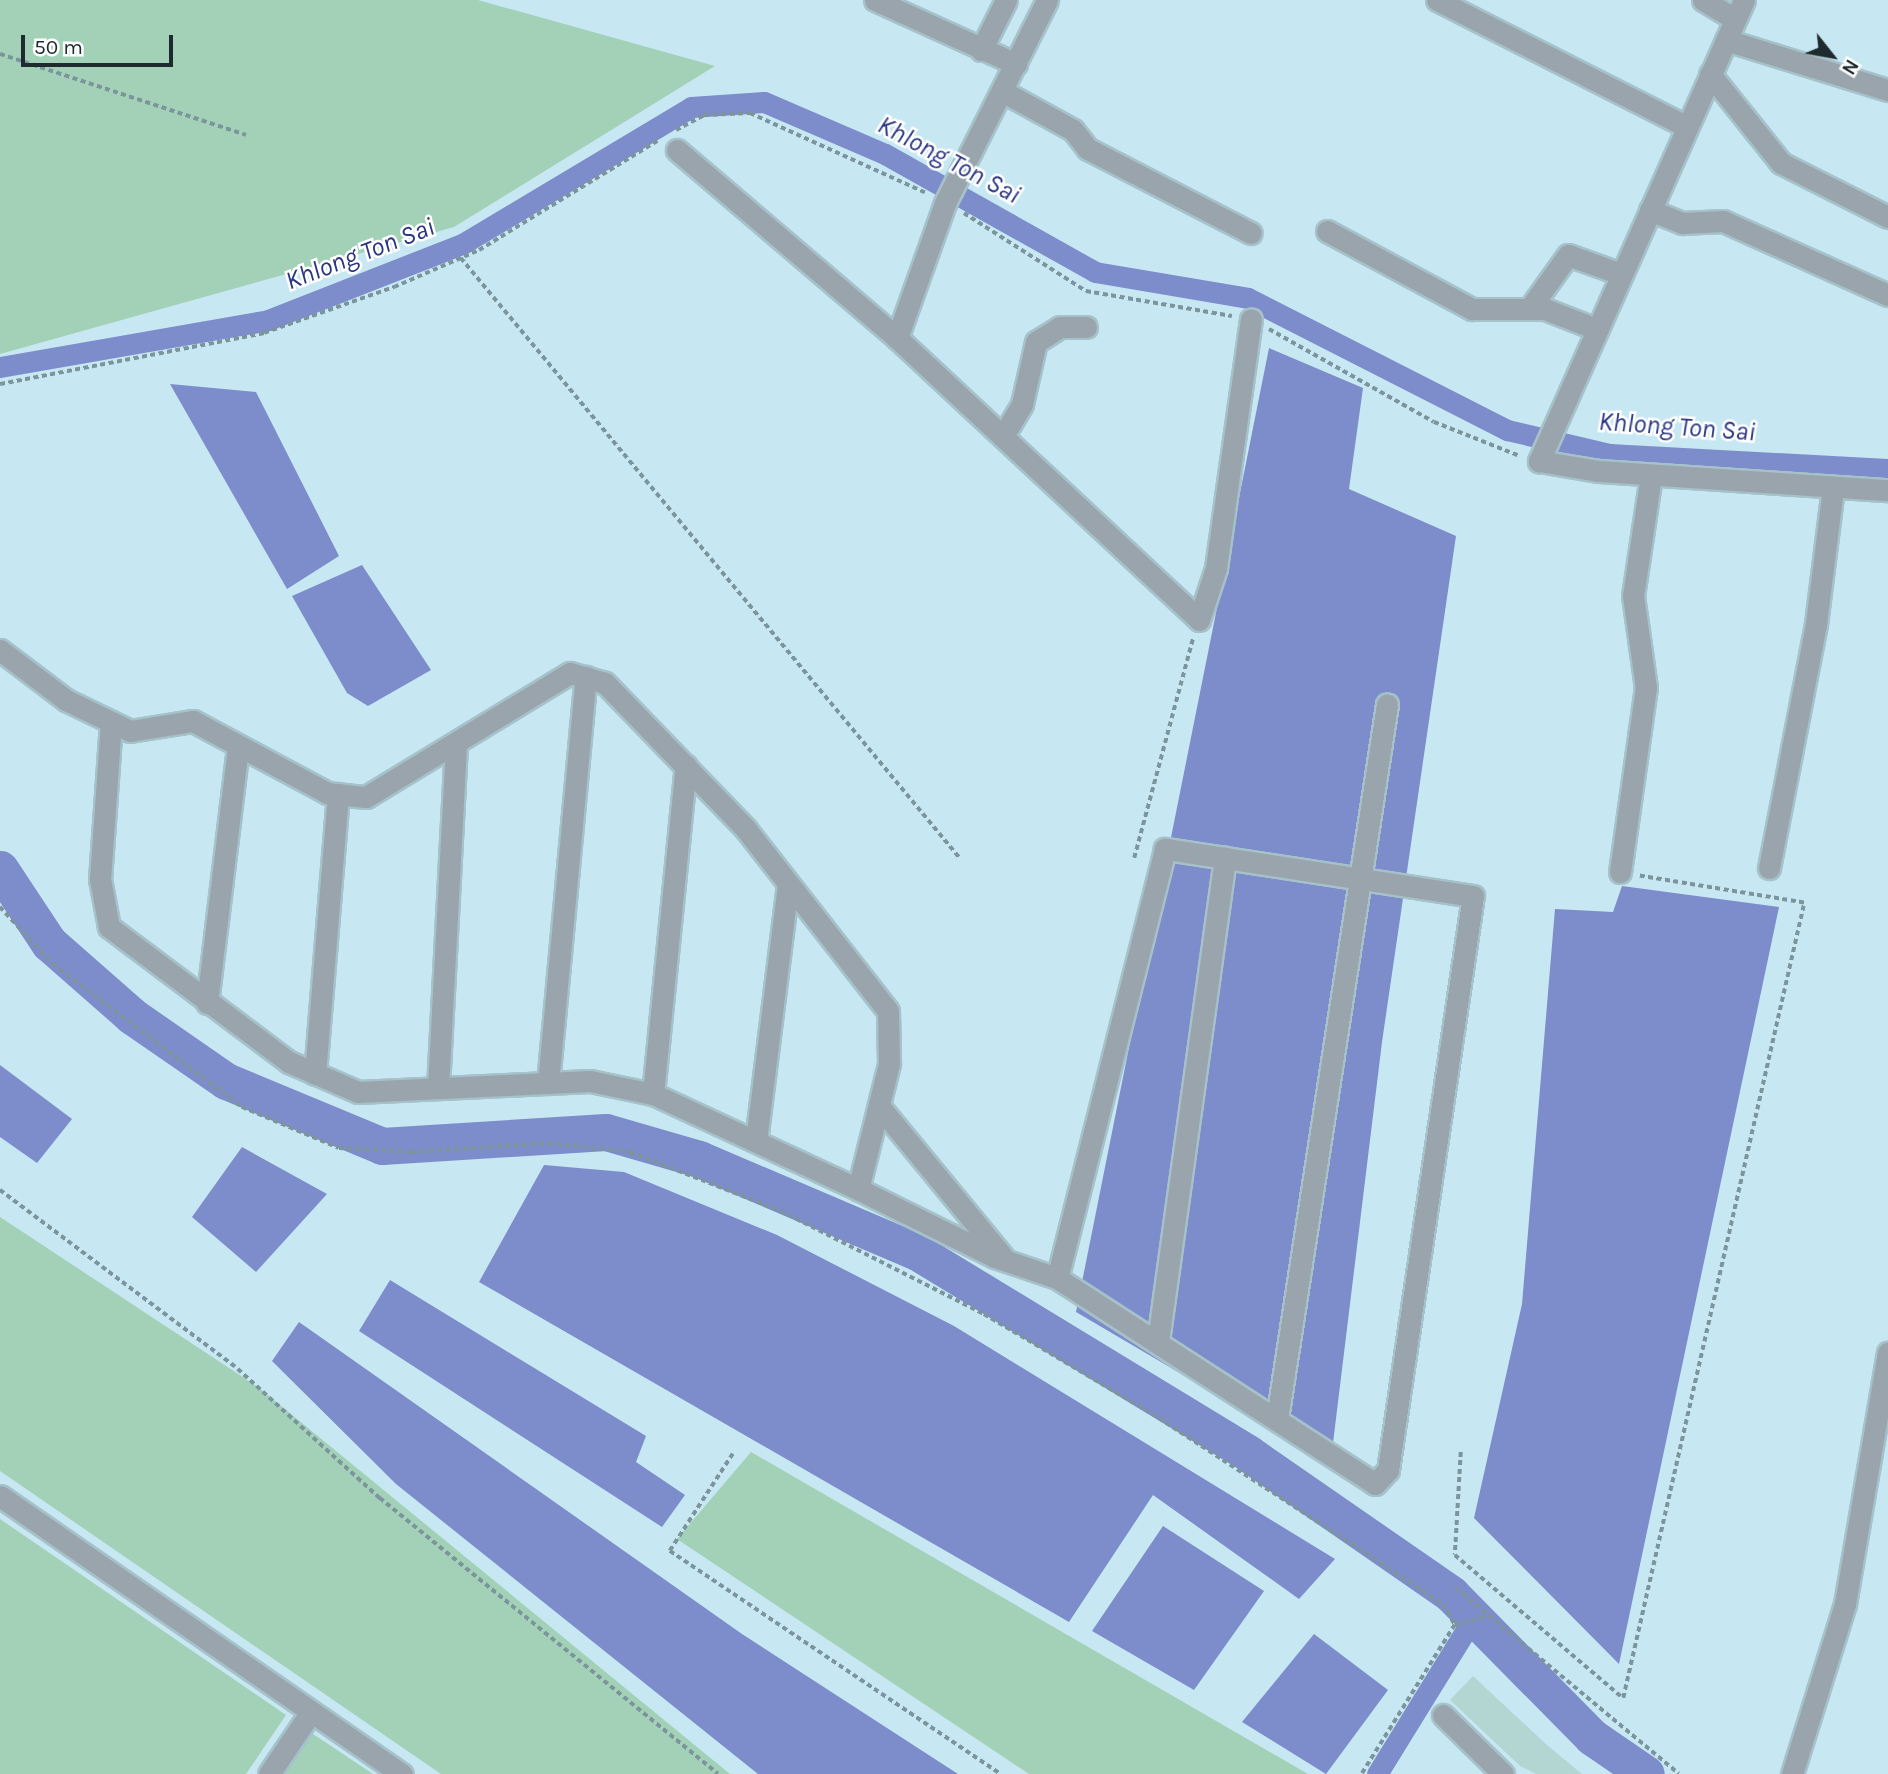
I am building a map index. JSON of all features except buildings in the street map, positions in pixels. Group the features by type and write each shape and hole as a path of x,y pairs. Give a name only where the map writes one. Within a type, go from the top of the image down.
{"street":[{"path":"875,0 1016,64"},
{"path":"981,50 1006,0"},
{"path":"897,338 950,194 1046,0"},
{"path":"1437,0 1687,127"},
{"path":"1703,0 1740,10 1539,460 1651,475 1888,490"},
{"path":"1726,40 1888,90"},
{"path":"1710,74 1781,163 1888,217"},
{"path":"1002,91 1073,130 1088,149 1251,233"},
{"path":"677,150 897,338 1199,620 1216,568 1251,319"},
{"path":"1650,210 1682,223 1723,221 1888,295"},
{"path":"1327,231 1472,309 1530,309 1596,329"},
{"path":"1530,309 1568,255 1621,274"},
{"path":"1003,436 1022,404 1036,342 1060,327 1086,327"},
{"path":"1620,872 1646,688 1633,596 1651,475"},
{"path":"1769,868 1817,613 1833,487"},
{"path":"0,650 66,700 130,731 193,721 238,747 338,794 366,797 570,673 605,683 686,766 788,884 888,1011 890,1065 859,1189"},
{"path":"548,1083 586,677"},
{"path":"1276,1419 1387,704"},
{"path":"111,722 100,880 109,927 289,1062 358,1092 590,1082 653,1094 859,1189 1006,1261 1057,1278 1375,1484 1388,1470 1473,896 1165,849 1057,1278"},
{"path":"438,1088 456,744"},
{"path":"207,1003 238,747"},
{"path":"653,1094 686,766"},
{"path":"315,1074 338,794"},
{"path":"1158,1341 1225,858"},
{"path":"755,1141 788,884"},
{"path":"879,1106 1006,1261"},
{"path":"1792,1774 1845,1604 1888,1353"},
{"path":"0,1496 402,1774"},
{"path":"270,1774 311,1712"},
{"path":"1443,1715 1503,1774"}],"path":[{"path":"0,54 246,135"},
{"path":"0,384 264,333 461,258 704,115 750,113 950,194 1086,291 1251,319 1434,422 1500,452 1539,460"},
{"path":"461,258 959,857"},
{"path":"1134,858 1199,620"},
{"path":"1461,1452 1455,1555 1623,1698 1804,903 1620,872"},
{"path":"0,906 53,964 210,1088 339,1148 412,1152 550,1143 630,1152 781,1211 984,1314 1159,1418 1443,1604 1455,1625"},
{"path":"0,1190 238,1368 380,1498 718,1774"},
{"path":"733,1454 670,1551 1000,1774"},
{"path":"1456,1588 1485,1617 1679,1774"},
{"path":"1362,1774 1455,1625 1485,1617"}],"green space":[{"path":"0,0 478,0 715,66 454,227 0,354"},
{"path":"0,1217 258,1387 730,1774 441,1774 0,1471"},
{"path":"751,1452 1308,1774 1029,1774 677,1539"},
{"path":"0,1519 286,1715 246,1774 0,1774"},
{"path":"307,1730 373,1774 280,1774"}],"water":[{"path":"1269,348 1363,388 1349,489 1456,536 1382,1042 1333,1443 1316,1453 1076,1312"},
{"path":"170,384 256,392 339,556 287,589"},
{"path":"362,565 431,670 368,706 347,693 292,596"},
{"path":"1622,886 1779,907 1619,1664 1474,1518 1522,1304 1555,909 1613,912"},
{"path":"0,1065 72,1119 37,1163 0,1137"},
{"path":"242,1147 327,1194 256,1272 192,1217"},
{"path":"544,1165 624,1172 777,1235 954,1326 1335,1559 1299,1599 1153,1495 1069,1622 479,1282"},
{"path":"390,1280 646,1436 636,1462 685,1495 662,1527 359,1331"},
{"path":"299,1322 742,1634 958,1774 758,1774 396,1484 272,1361"},
{"path":"1163,1526 1264,1591 1194,1690 1092,1631"},
{"path":"1314,1634 1388,1690 1326,1774 1242,1722"}],"waterway":[{"name":"Khlong Ton Sai","path":"0,367 268,320 464,243 691,107 764,102 885,154 1095,272 1248,298 1507,430 1609,454 1888,469"},
{"path":"0,869 49,943 132,1016 226,1081 382,1146 606,1132 699,1159 919,1253 1249,1454 1451,1594 1592,1737 1646,1774"},
{"path":"1377,1774 1474,1617"}]}
